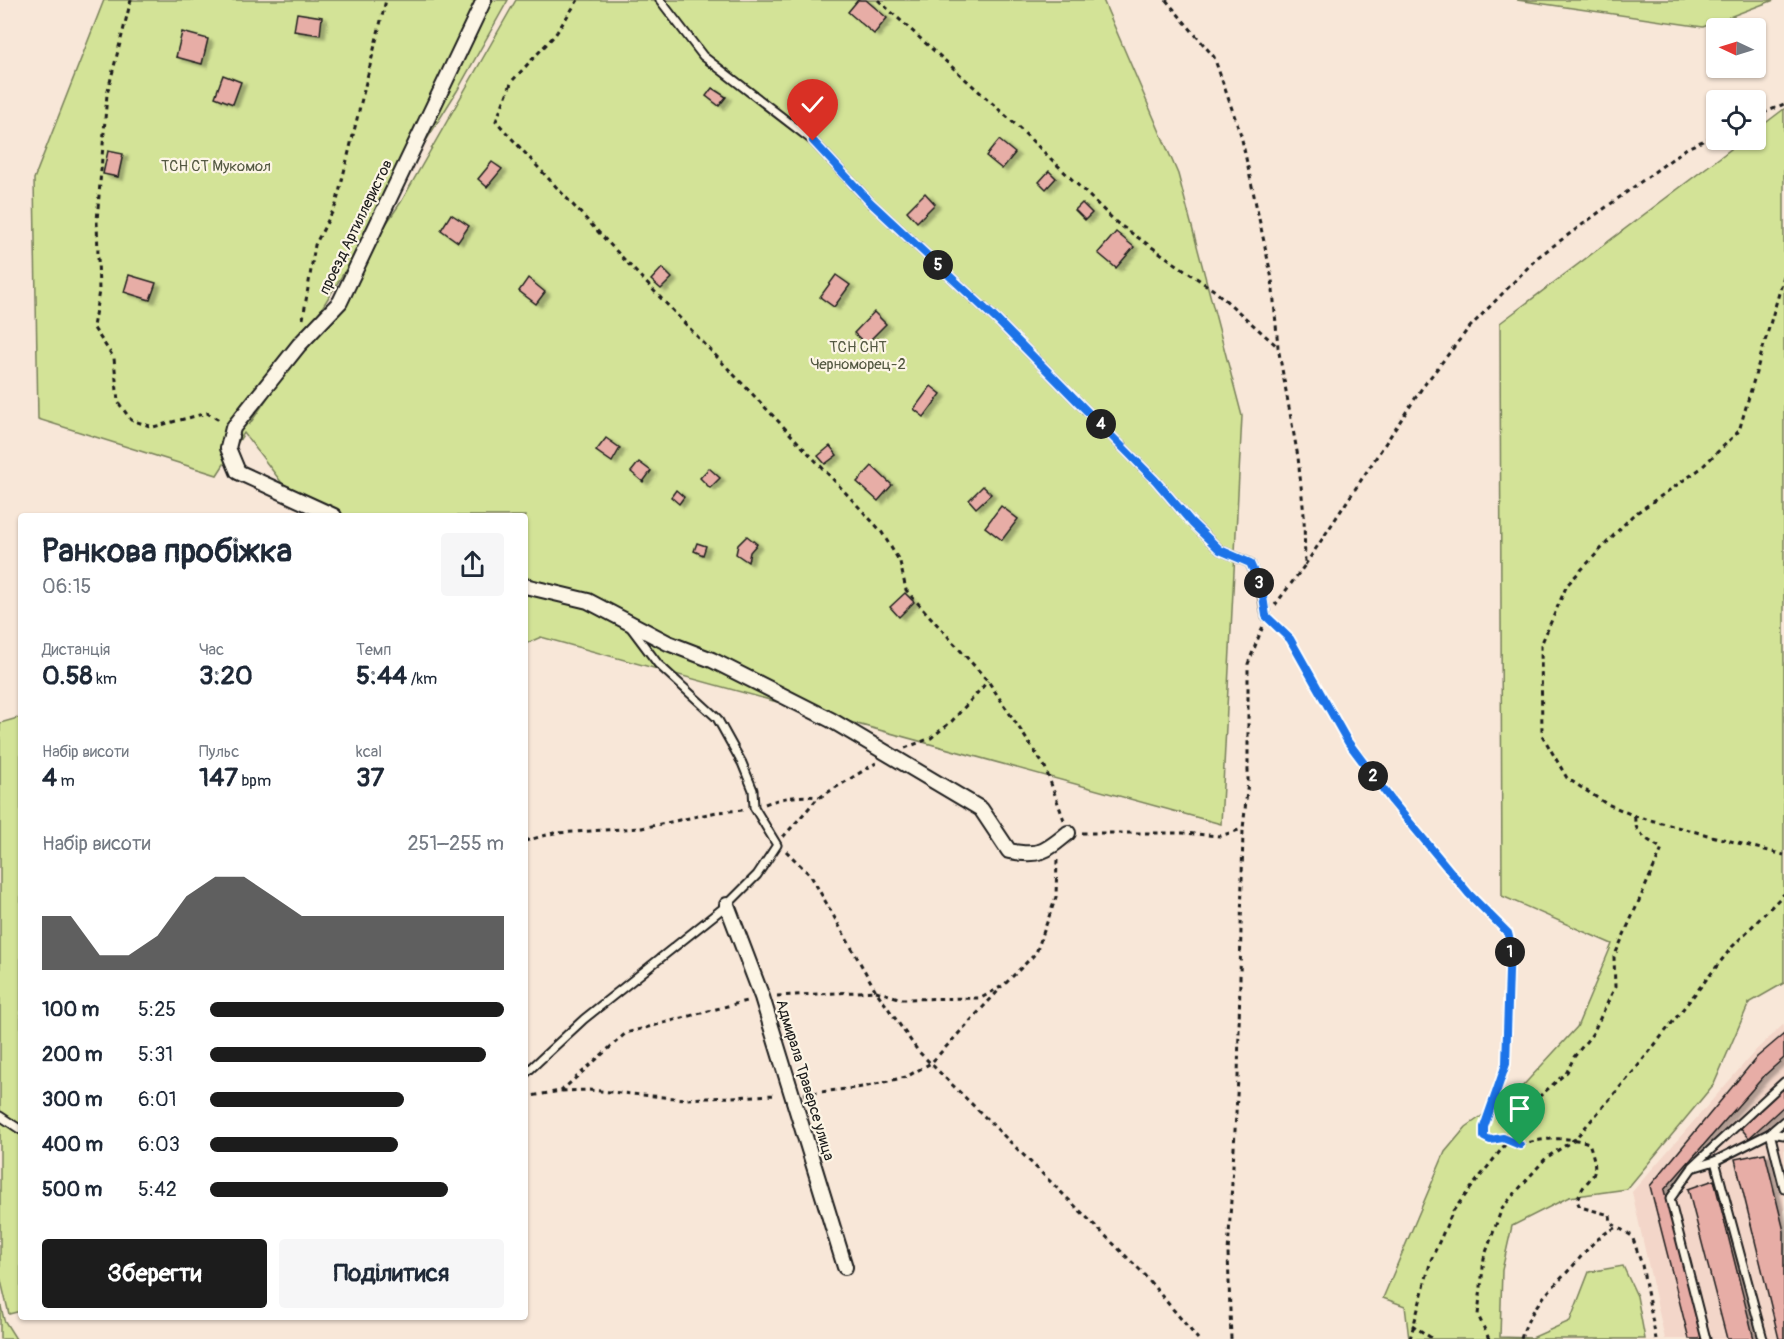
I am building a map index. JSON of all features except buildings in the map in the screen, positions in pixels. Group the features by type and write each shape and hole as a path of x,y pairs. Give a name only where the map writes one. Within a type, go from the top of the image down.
{"street":[{"name":"проезд Артиллеристов","path":"327,513 238,472 228,448 233,428 299,345 340,302 483,0"},
{"path":"528,587 588,601 668,643 712,660 831,720 981,809 1009,851 1031,856 1048,850 1068,833"},
{"name":"Адмирала Траверсе улица","path":"727,905 762,997 845,1267"}],"lane":[{"path":"660,0 703,56 813,141 870,202 998,321 1155,480 1199,530 1220,550 1250,563 1262,590 1266,616"},
{"path":"528,1071 584,1019 727,905 757,875 777,845 754,809 753,790 742,763 717,718 658,664 625,620"},
{"path":"1706,1339 1670,1199 1692,1168 1784,1082"},
{"path":"0,1116 18,1128"},
{"path":"1692,1168 1715,1161 1770,1133 1784,1121"},
{"path":"1770,1133 1784,1135"},
{"path":"1770,1133 1784,1188"},
{"path":"1715,1161 1763,1339"}],"path":[{"path":"131,0 107,94 97,221 99,291 93,327 114,358 118,402 130,420 153,427 207,413 233,428"},
{"path":"299,345 315,245 336,204 386,0"},
{"path":"578,0 555,35 512,81 496,121 588,223 676,311 881,531 900,562 906,590 988,681 1045,767 1068,833 1183,833 1220,836 1244,829"},
{"path":"878,0 1016,125 1117,223 1215,291 1278,347"},
{"path":"1166,0 1214,57 1241,135 1272,279 1278,347 1298,457 1304,515 1305,565"},
{"path":"1766,112 1784,104"},
{"path":"1231,1339 1228,1253 1238,1078 1244,829 1248,781 1248,664 1266,616 1305,565 1422,388 1468,329 1539,257 1687,148 1706,139"},
{"path":"1784,276 1739,430 1700,469 1632,516 1575,576 1567,585 1541,645 1542,735 1566,777 1605,803 1635,816 1784,855"},
{"path":"1266,616 1290,639 1348,742 1392,801 1469,894 1508,933 1510,941 1506,1064 1484,1127 1484,1137 1490,1140 1503,1138 1520,1145 1535,1141 1575,1139 1589,1143 1596,1164 1593,1179 1577,1201 1580,1207 1610,1215 1611,1224 1615,1228 1632,1236 1642,1265 1656,1339"},
{"path":"988,681 952,721 931,738 889,755 821,797 807,809 777,845 793,856 811,876 876,991 918,1051 1140,1270 1198,1339"},
{"path":"528,840 555,833 642,828 717,812 754,809 782,797 802,795 821,797"},
{"path":"1410,1339 1412,1324 1431,1260 1453,1211 1508,1141 1524,1110 1567,1072 1574,1057 1593,1033 1615,987 1614,957 1662,849 1638,833 1634,824 1635,816"},
{"path":"528,1096 561,1091 626,1033 762,997 876,991 902,999 981,998 1004,985 1036,953 1056,897 1057,855"},
{"path":"1489,1339 1479,1315 1485,1258 1502,1208 1546,1158 1575,1139 1634,1071 1732,947 1784,894"},
{"path":"1521,1339 1524,1327 1548,1290 1569,1271 1594,1241 1615,1228"},
{"path":"1412,1324 1433,1339"}],"shaded area":[{"path":"1784,1024 1784,1339 1665,1339 1632,1192 1756,1050"}],"green space":[{"name":"ТСН СНТ Черноморец-2","path":"104,0 508,0 457,91 249,425 401,202 516,0 1103,0 1178,174 1242,416 1221,824 541,637 528,643 528,513 305,513 244,433 217,475 38,419 34,179"},
{"path":"1517,0 1774,0 1727,18 1706,18 1706,26"},
{"path":"1784,109 1784,983 1749,1003 1714,1084 1627,1189 1569,1197 1512,1226 1502,1270 1500,1337 1532,1338 1570,1321 1589,1272 1623,1266 1637,1296 1645,1339 1409,1339 1405,1306 1383,1298 1445,1152 1466,1127 1519,1090 1577,1027 1612,944 1502,896 1500,323 1730,150 1766,150 1766,123"},
{"path":"18,718 18,1312 9,1314 0,1277 0,723"},
{"path":"0,1302 4,1320 16,1339 0,1339"}],"route":[{"path":"813,141 870,202 998,321 1155,480 1192,523 1220,550 1250,563 1262,590 1266,616 1290,639 1320,688 1348,742 1392,801 1469,894 1508,933 1510,941 1509,1019 1506,1064 1492,1112 1484,1127 1484,1137 1490,1140 1503,1138 1520,1145"}],"park label":[{"name":"ТСН СТ Мукомол","path":"216,166"}]}
